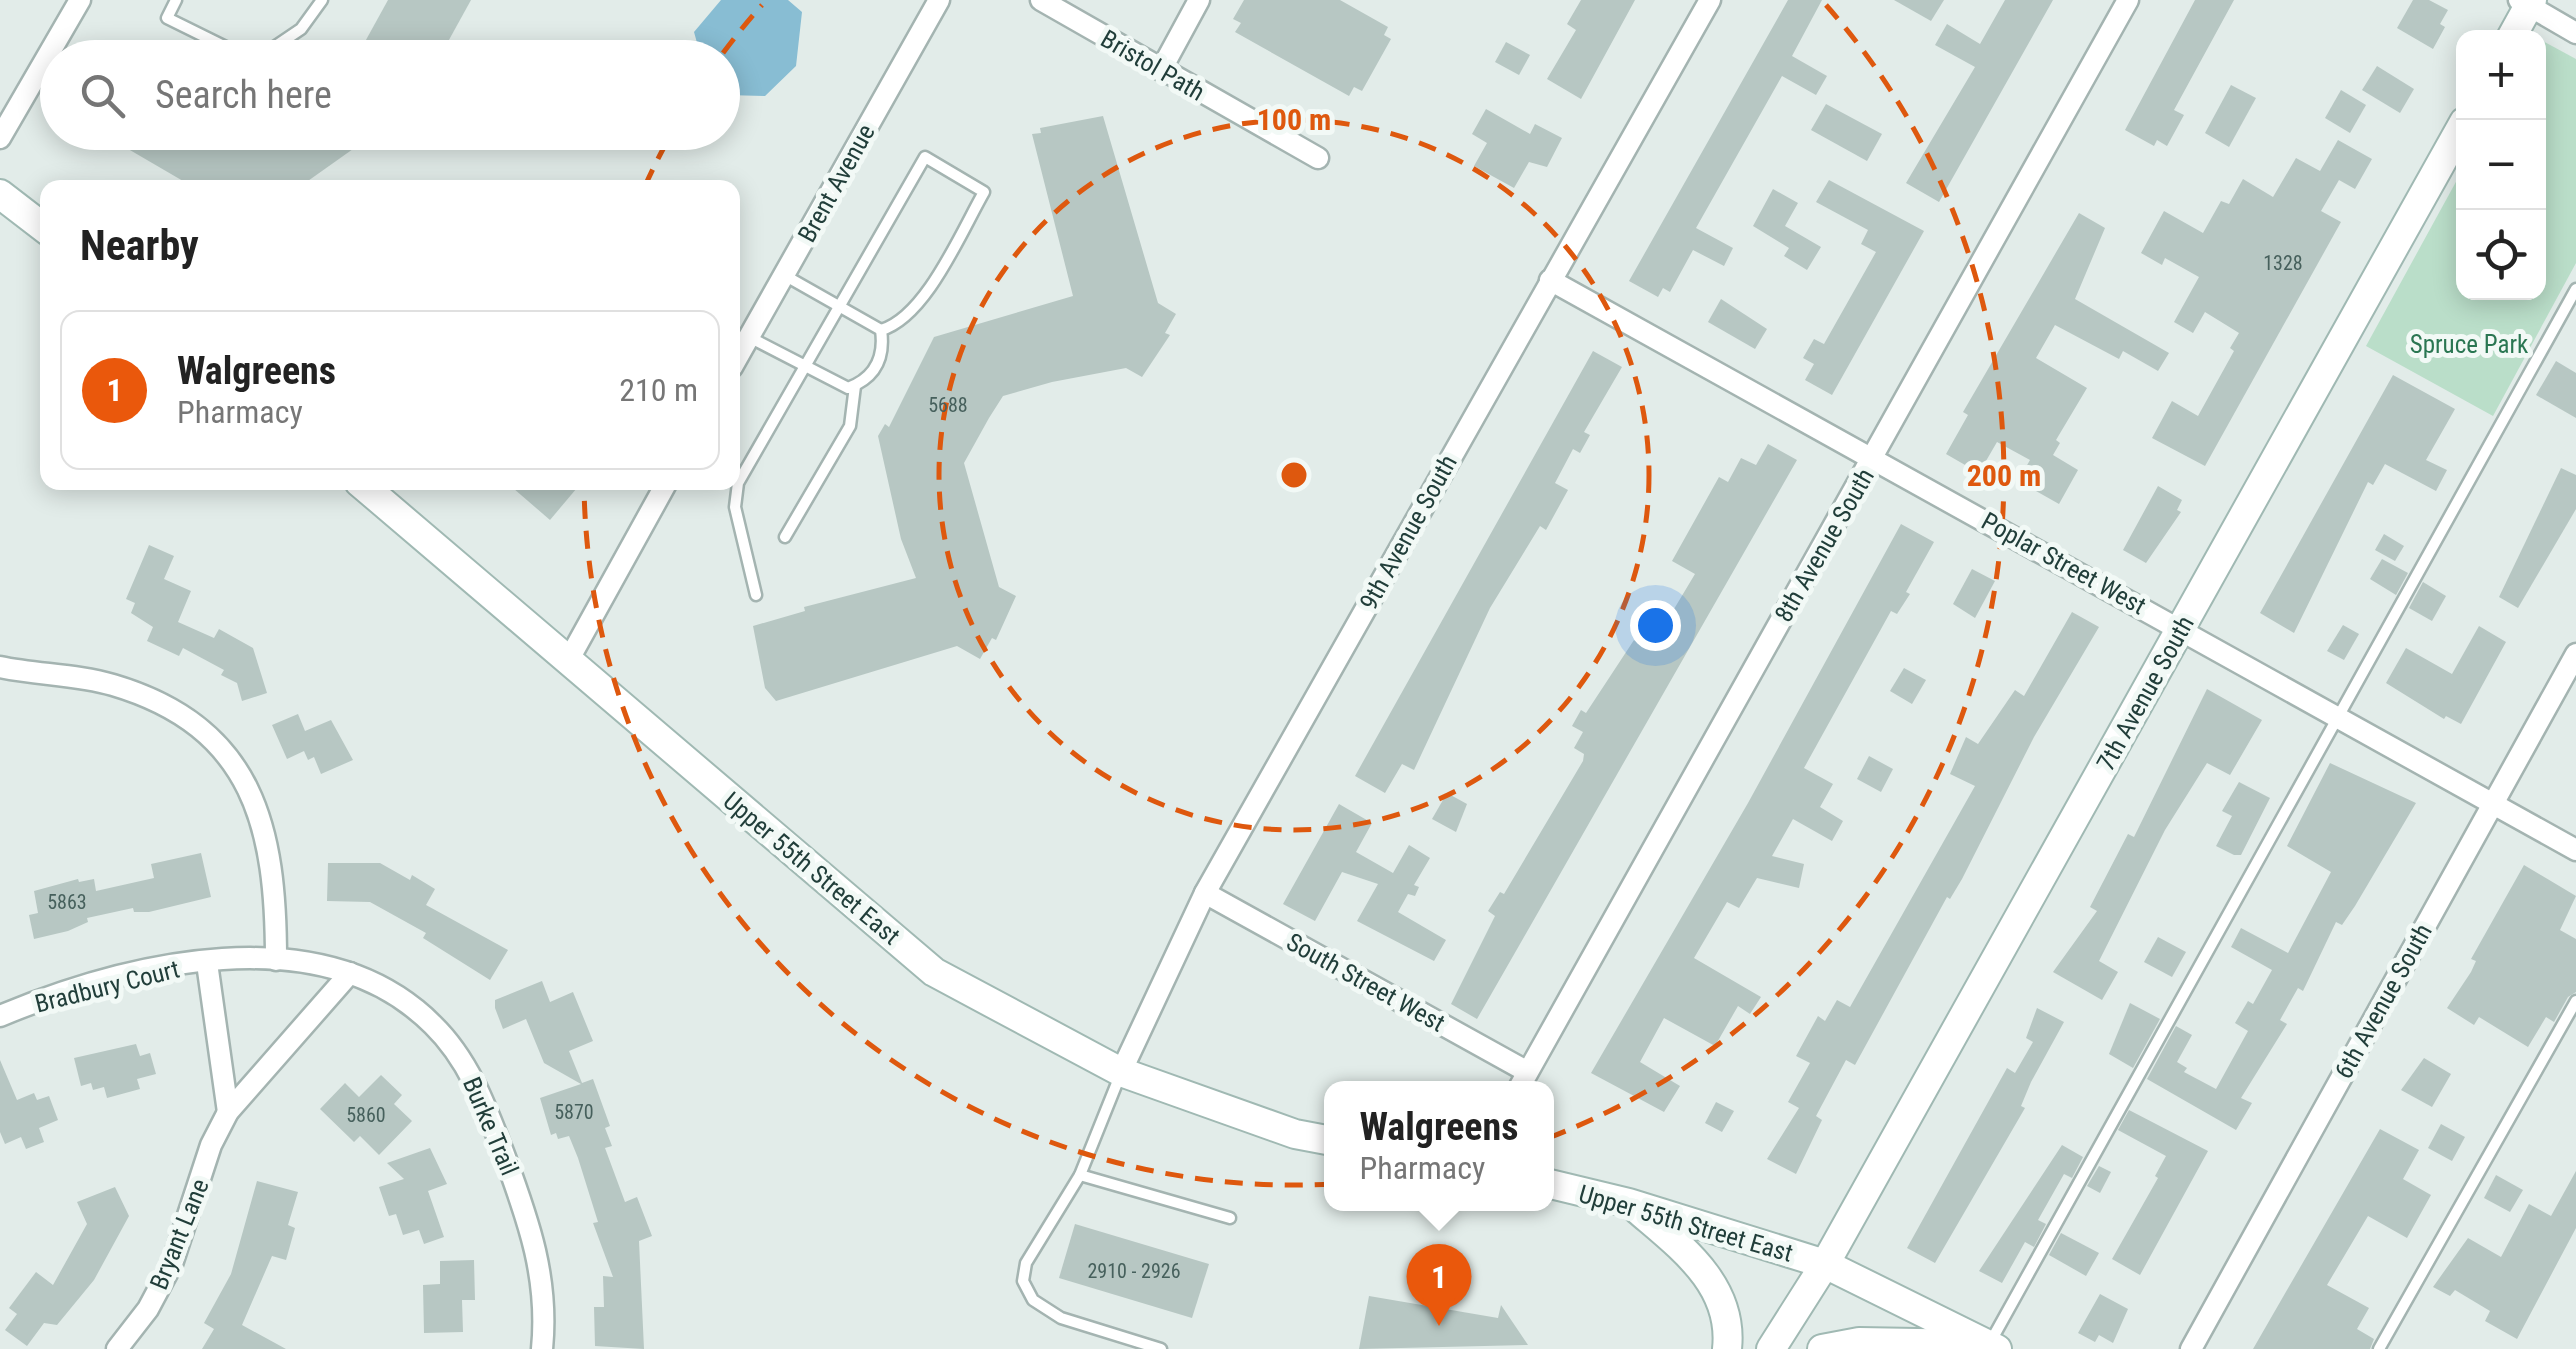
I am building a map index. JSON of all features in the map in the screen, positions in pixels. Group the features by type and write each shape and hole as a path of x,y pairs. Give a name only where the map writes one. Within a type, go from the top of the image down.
{"street":[{"path":"57,40 80,0"},
{"name":"Brent Avenue","path":"740,353 939,0"},
{"name":"Bristol Path","path":"1041,0 1318,158"},
{"path":"1161,70 1199,0"},
{"name":"9th Avenue South","path":"1121,1072 1205,893 1710,0"},
{"name":"8th Avenue South","path":"1522,1080 2128,0"},
{"path":"2514,30 2526,2 2576,33"},
{"path":"0,138 40,69"},
{"name":"7th Avenue South","path":"1771,1349 1825,1264 2456,136"},
{"path":"0,194 40,225"},
{"name":"Poplar Street West","path":"1550,280 2576,850"},
{"name":"Upper 55th Street East","path":"368,490 934,972 1121,1072 1295,1134 1324,1139"},
{"path":"568,661 659,490"},
{"name":"6th Avenue South","path":"2191,1349 2576,654"},
{"path":"0,667 109,683 148,697 216,744 242,777 260,814 272,854 276,960"},
{"name":"South Street West","path":"1205,893 1522,1080"},
{"name":"Bradbury Court","path":"0,1016 98,982 207,964 276,960"},
{"name":"Burke Trail","path":"276,960 326,965 350,973 414,1008 442,1035 472,1077 538,1249 544,1322 542,1349"},
{"path":"207,964 228,1112"},
{"name":"Bryant Lane","path":"117,1349 148,1309 172,1264 211,1146 228,1112 350,973"},
{"name":"Upper 55th Street East","path":"1554,1185 1629,1203 1825,1264 1993,1347"},
{"path":"1629,1203 1689,1253 1718,1289 1727,1349"},
{"path":"1822,1349 1859,1342 1993,1347"}],"lane":[{"path":"176,0 166,18 211,40"},
{"path":"284,40 301,28 322,0"},
{"path":"740,480 839,306 925,156 984,192 917,306 898,325 881,330 839,306 784,275"},
{"path":"1993,1347 2336,714 2576,289"},
{"path":"749,337 848,388 878,366 884,347 881,330"},
{"path":"784,536 850,426 855,386"},
{"path":"737,490 735,508 756,595"},
{"path":"2379,1349 2576,1001"},
{"path":"1121,1072 1080,1175 1026,1263 1023,1281 1033,1300 1061,1318 1161,1349"},
{"path":"1080,1175 1230,1218"}],"green space":[{"name":"Spruce Park","path":"2546,43 2576,59 2576,263 2493,416 2366,346 2456,182 2456,300 2546,300"}],"water":[{"path":"721,0 788,0 802,12 796,66 765,96 740,95 740,40 696,40 694,32"}],"building":[{"path":"388,0 471,0 449,40 366,40"},
{"path":"1244,0 1340,0 1388,27 1384,35 1391,39 1362,91 1354,87 1349,96 1235,32 1241,23 1233,19"},
{"path":"1581,0 1635,0 1581,99 1547,79 1576,30 1567,24"},
{"path":"1788,0 1822,0 1792,56 1827,76 1816,95 1782,76 1696,228 1733,248 1724,266 1693,250 1670,292 1663,288 1658,297 1629,281"},
{"path":"1894,0 1944,0 1931,21"},
{"path":"2005,0 2053,0 1939,202 1906,183 1975,67 1935,45 1947,24 1980,44"},
{"path":"2195,0 2234,0 2174,110 2184,115 2167,146 2157,140 2154,146 2125,130"},
{"path":"2413,0 2429,0 2448,10 2440,24 2445,27 2433,49 2397,28"},
{"path":"1506,42 1530,55 1519,75 1495,62"},
{"path":"2377,66 2414,89 2400,113 2362,90"},
{"path":"2231,85 2256,98 2229,147 2205,133"},
{"path":"2341,90 2366,105 2350,133 2325,118"},
{"path":"1826,104 1882,134 1867,161 1811,130"},
{"path":"1486,109 1530,134 1535,124 1562,138 1547,167 1529,162 1514,188 1474,166 1487,143 1472,134"},
{"path":"1103,116 1158,303 1176,314 1165,333 1170,335 1142,377 1126,368 1052,382 1003,396 989,418 964,463 999,587 1016,596 996,640 992,638 980,659 957,646 776,701 765,688 753,626 805,611 804,607 916,578 901,539 878,436 885,424 889,427 934,337 1073,296 1032,134 1041,133 1040,128"},
{"path":"2338,140 2372,159 2355,189 2339,180 2321,211 2341,222 2205,466 2152,438 2172,401 2198,416 2234,351 2230,348 2239,333 2205,312 2193,333 2174,322 2199,277 2165,258 2162,265 2141,253 2164,211 2203,233 2221,201 2229,204 2243,179 2273,197 2296,158 2320,171"},
{"path":"130,150 352,150 309,180 181,180"},
{"path":"1829,180 1924,231 1832,395 1805,380 1814,364 1803,358 1814,339 1824,344 1876,252 1861,244 1868,230 1816,202"},
{"path":"1773,189 1798,203 1785,226 1821,247 1807,270 1784,256 1789,248 1753,226"},
{"path":"2079,213 2105,228 2075,299 2169,353 2158,371 2123,351 2119,359 2055,325 2036,358 2087,388 2056,440 2060,443 2053,455 2078,470 2059,504 2018,481 2030,460 1997,442 1979,473 1946,454 1968,415 1963,412"},
{"path":"1721,299 1767,329 1755,349 1708,322"},
{"path":"1593,351 1622,367 1584,432 1590,435 1580,453 1573,449 1555,483 1568,490 1546,530 1540,526 1490,608 1414,770 1402,764 1385,793 1355,776"},
{"path":"2556,361 2576,373 2576,418 2536,395"},
{"path":"2393,375 2455,409 2426,460 2447,470 2436,491 2385,464 2373,485 2368,482 2294,633 2260,613"},
{"path":"1768,444 1797,460 1477,1019 1451,1004 1495,916 1488,911 1500,892 1504,894 1583,761 1584,754 1574,748 1583,732 1572,726 1581,710 1586,713 1634,640 1650,649 1695,574 1672,561 1719,477 1728,482 1741,458 1756,465"},
{"path":"2561,468 2576,475 2576,509 2518,608 2499,597"},
{"path":"2158,486 2182,500 2177,510 2181,512 2146,563 2123,550"},
{"path":"515,490 575,490 550,520"},
{"path":"1901,524 1934,542 1906,592 1910,594 1897,614 1891,611 1804,768 1833,784 1820,807 1843,821 1832,841 1793,819 1772,856 1804,864 1799,888 1757,878 1739,908 1727,902 1694,958 1761,997 1750,1014 1738,1006 1715,1046 1664,1018 1640,1062 1680,1086 1664,1112 1591,1073 1748,803"},
{"path":"2384,534 2404,546 2395,561 2375,550"},
{"path":"149,545 174,556 164,579 191,591 178,622 214,638 219,629 253,648 267,693 242,701 237,683 221,675 224,670 183,648 179,656 147,641 153,627 131,613 135,603 126,599"},
{"path":"2382,559 2408,573 2396,595 2370,579"},
{"path":"1972,569 1995,581 1975,618 1953,604"},
{"path":"2423,582 2446,596 2432,621 2409,608"},
{"path":"2072,612 2099,627 2034,737 1962,879 1950,899 1947,897 1855,1065 1846,1060 1816,1116 1822,1120 1796,1174 1767,1159 1799,1108 1788,1102 1810,1063 1796,1056 1818,1016 1825,1021 1837,1000 1850,1007 1975,786 1950,774 1966,737 1978,744 2015,690 2024,696"},
{"path":"2343,625 2359,634 2344,660 2327,651"},
{"path":"2479,626 2506,642 2461,724 2446,716 2444,719 2386,683 2406,648 2452,674"},
{"path":"1904,668 1926,680 1912,704 1890,691"},
{"path":"2207,689 2262,720 2230,775 2207,763 2165,830 2099,961 2118,972 2102,1000 2053,972 2097,911 2090,907 2128,834 2134,837"},
{"path":"298,714 305,731 331,720 353,760 321,774 314,757 308,760 304,751 287,759 272,725"},
{"path":"1869,756 1893,769 1881,792 1857,779"},
{"path":"2330,763 2416,803 2355,906 2342,925 2336,922 2303,991 2298,988 2280,1020 2287,1024 2241,1098 2252,1103 2236,1130 2147,1079 2176,1026 2192,1035 2177,1062 2187,1068 2184,1072 2216,1089 2248,1031 2235,1023 2248,1001 2253,1004 2272,970 2231,947 2241,928 2288,953 2331,872 2287,846"},
{"path":"2239,782 2270,798 2241,855 2234,855 2216,846 2232,816 2222,811"},
{"path":"1447,793 1467,804 1456,832 1432,819"},
{"path":"1339,804 1372,823 1356,852 1393,873 1409,845 1430,858 1414,885 1419,887 1415,896 1408,894 1398,912 1446,940 1434,961 1357,921 1378,884 1342,872 1315,921 1283,904"},
{"path":"201,853 211,897 149,912 134,912 133,908 87,918 88,922 68,931 34,939 29,915 38,913 34,891 78,879 94,879 96,891 154,878 151,864"},
{"path":"328,863 380,863 410,880 412,875 435,889 426,905 508,950 490,980 423,938 426,933 370,902 327,901"},
{"path":"2524,865 2576,896 2560,930 2576,939 2576,992 2568,997 2554,1022 2546,1017 2528,1047 2479,1017 2474,1025 2447,1008 2471,972 2476,961 2471,959"},
{"path":"2158,937 2186,952 2172,977 2144,962"},
{"path":"542,981 550,1002 573,992 593,1041 569,1051 582,1083 593,1079 610,1126 605,1128 612,1146 605,1148 625,1202 637,1197 652,1236 639,1241 644,1349 595,1346 594,1307 604,1307 603,1276 613,1277 593,1223 598,1222 578,1158 569,1136 558,1139 556,1133 551,1135 540,1098 581,1084 544,1063 526,1019 503,1029 495,1008 495,1000"},
{"path":"2130,1003 2160,1019 2133,1068 2109,1054"},
{"path":"2037,1008 2064,1022 2031,1082 2021,1106 2025,1108 1935,1263 1907,1248 2007,1068 2015,1073 2033,1042 2026,1038"},
{"path":"136,1044 140,1056 150,1053 156,1074 137,1079 140,1089 107,1098 104,1087 93,1090 91,1083 81,1086 74,1058"},
{"path":"2424,1058 2451,1074 2432,1107 2401,1090"},
{"path":"0,1060 17,1100 34,1093 37,1100 49,1096 58,1120 39,1128 44,1142 26,1149 21,1137 5,1144 0,1132"},
{"path":"381,1075 402,1095 394,1104 412,1121 379,1155 360,1136 354,1142 320,1109 345,1083 359,1097"},
{"path":"1716,1102 1734,1111 1722,1132 1705,1123"},
{"path":"2129,1110 2208,1151 2140,1275 2112,1259 2158,1178 2155,1176 2166,1156 2118,1130"},
{"path":"2441,1124 2465,1137 2452,1161 2428,1148"},
{"path":"2380,1129 2419,1150 2403,1179 2431,1195 2407,1238 2368,1216 2327,1285 2369,1308 2357,1329 2374,1339 2370,1349 2253,1349"},
{"path":"2062,1145 2083,1157 2072,1178 2064,1174 2038,1220 2046,1224 2034,1247 2025,1242 2002,1283 1979,1271"},
{"path":"430,1148 447,1184 428,1191 444,1237 424,1244 419,1230 403,1235 396,1214 389,1216 379,1187 404,1179 387,1163"},
{"path":"2099,1166 2111,1172 2100,1193 2087,1186"},
{"path":"2576,1171 2576,1228 2517,1339 2485,1321 2490,1311 2455,1290 2450,1296 2433,1287 2468,1238 2501,1257 2529,1204 2551,1216"},
{"path":"2496,1175 2523,1190 2510,1212 2484,1198"},
{"path":"257,1181 298,1192 288,1225 295,1228 286,1260 272,1256 242,1325 286,1349 202,1349 214,1329 204,1323 231,1274"},
{"path":"115,1187 129,1216 94,1280 57,1325 44,1323 27,1346 5,1330 17,1314 9,1308 36,1272 53,1285 87,1224 77,1202"},
{"path":"1075,1224 1209,1264 1192,1318 1059,1278"},
{"path":"2061,1233 2099,1253 2086,1276 2049,1255"},
{"path":"474,1260 475,1300 462,1300 463,1332 424,1333 423,1285 440,1284 440,1261"},
{"path":"2100,1294 2128,1309 2113,1343 2099,1335 2095,1342 2078,1333"},
{"path":"1369,1296 1498,1318 1501,1305 1528,1345 1359,1349"}],"place":[{"name":"Walgreens","path":"1439,1326"}]}
